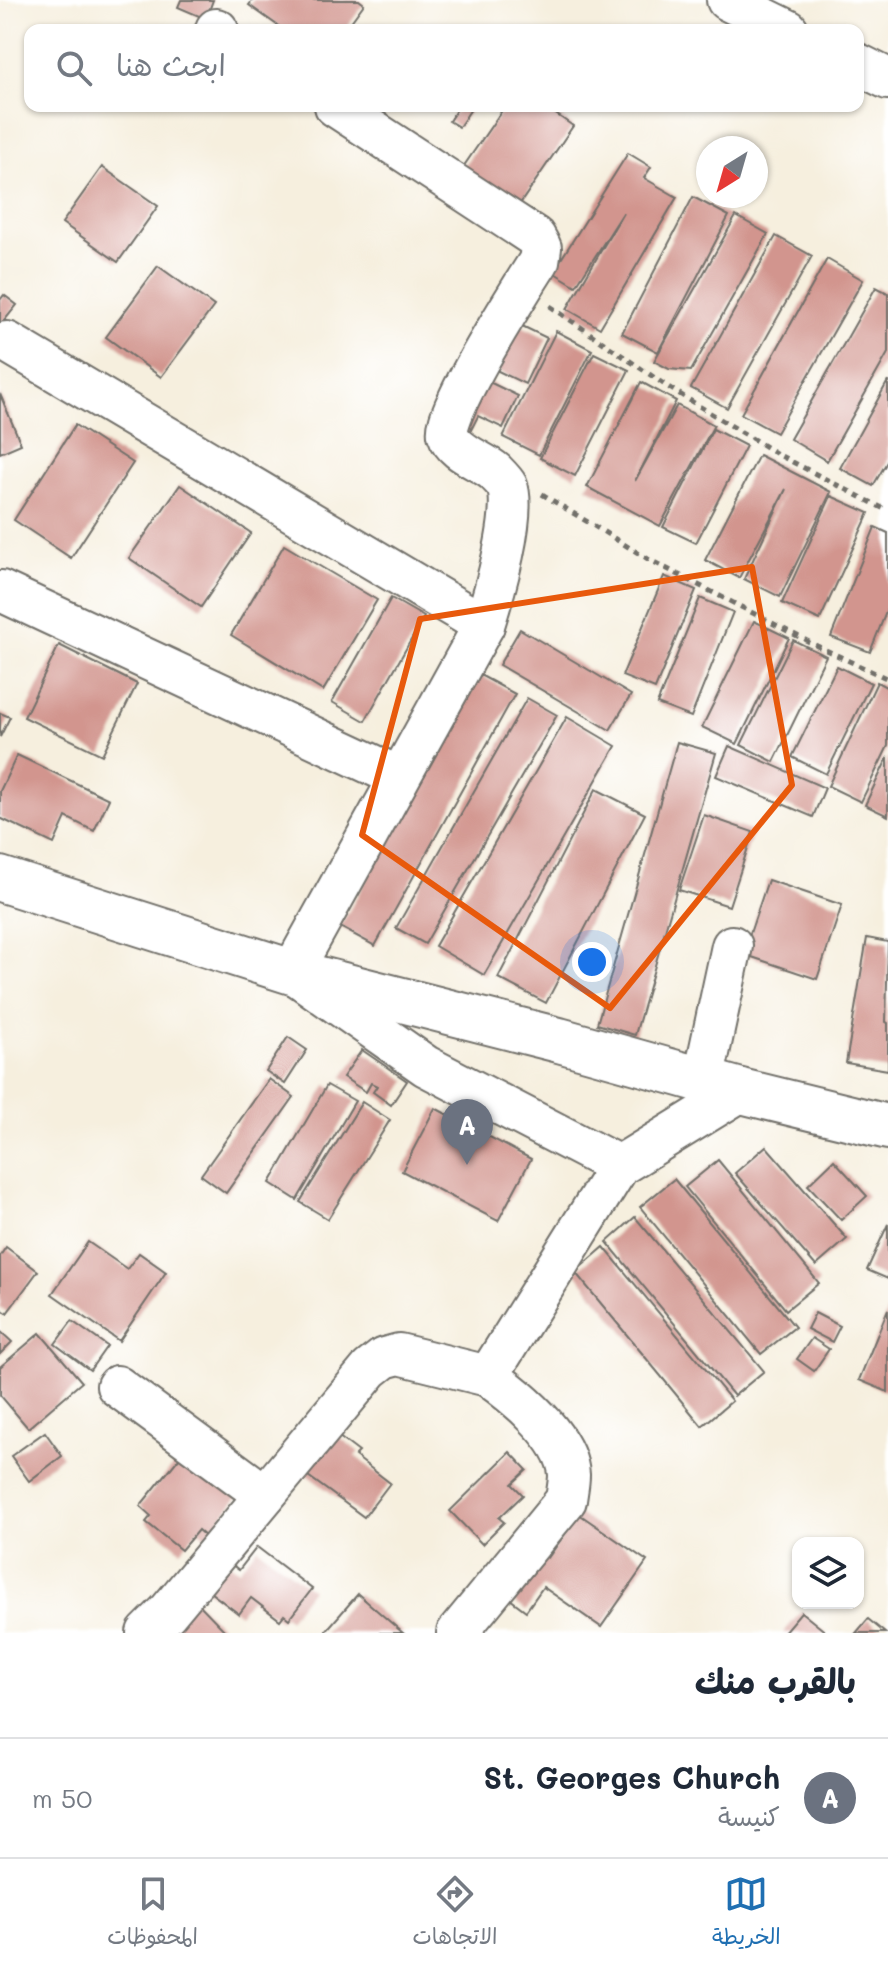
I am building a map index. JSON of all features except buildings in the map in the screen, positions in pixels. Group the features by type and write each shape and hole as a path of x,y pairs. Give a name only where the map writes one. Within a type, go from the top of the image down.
{"main road":[{"path":"0,879 292,972 888,1127"}],"street":[{"path":"727,0 776,24"},
{"path":"864,67 888,79"},
{"path":"344,112 535,237 541,248 539,261 466,385 448,422 448,434 455,445 495,472 507,487 509,502 502,562 484,625 292,972 426,1066 619,1166"},
{"path":"7,342 484,625"},
{"path":"1,591 399,777"},
{"path":"488,1376 619,1166 722,1086 732,946"},
{"path":"147,1633 168,1612 370,1369 384,1358 399,1354 488,1376 509,1391 559,1442 569,1473 566,1500 457,1633"},
{"path":"117,1386 265,1495"}],"path":[{"path":"523,287 668,387 779,455 888,511"},
{"path":"507,487 526,486 571,510 648,559 888,679"}],"highlighted area":[{"path":"752,567 792,785 610,1008 362,835 420,619"}],"place":[{"name":"St. Georges Church","path":"467,1165"}]}
